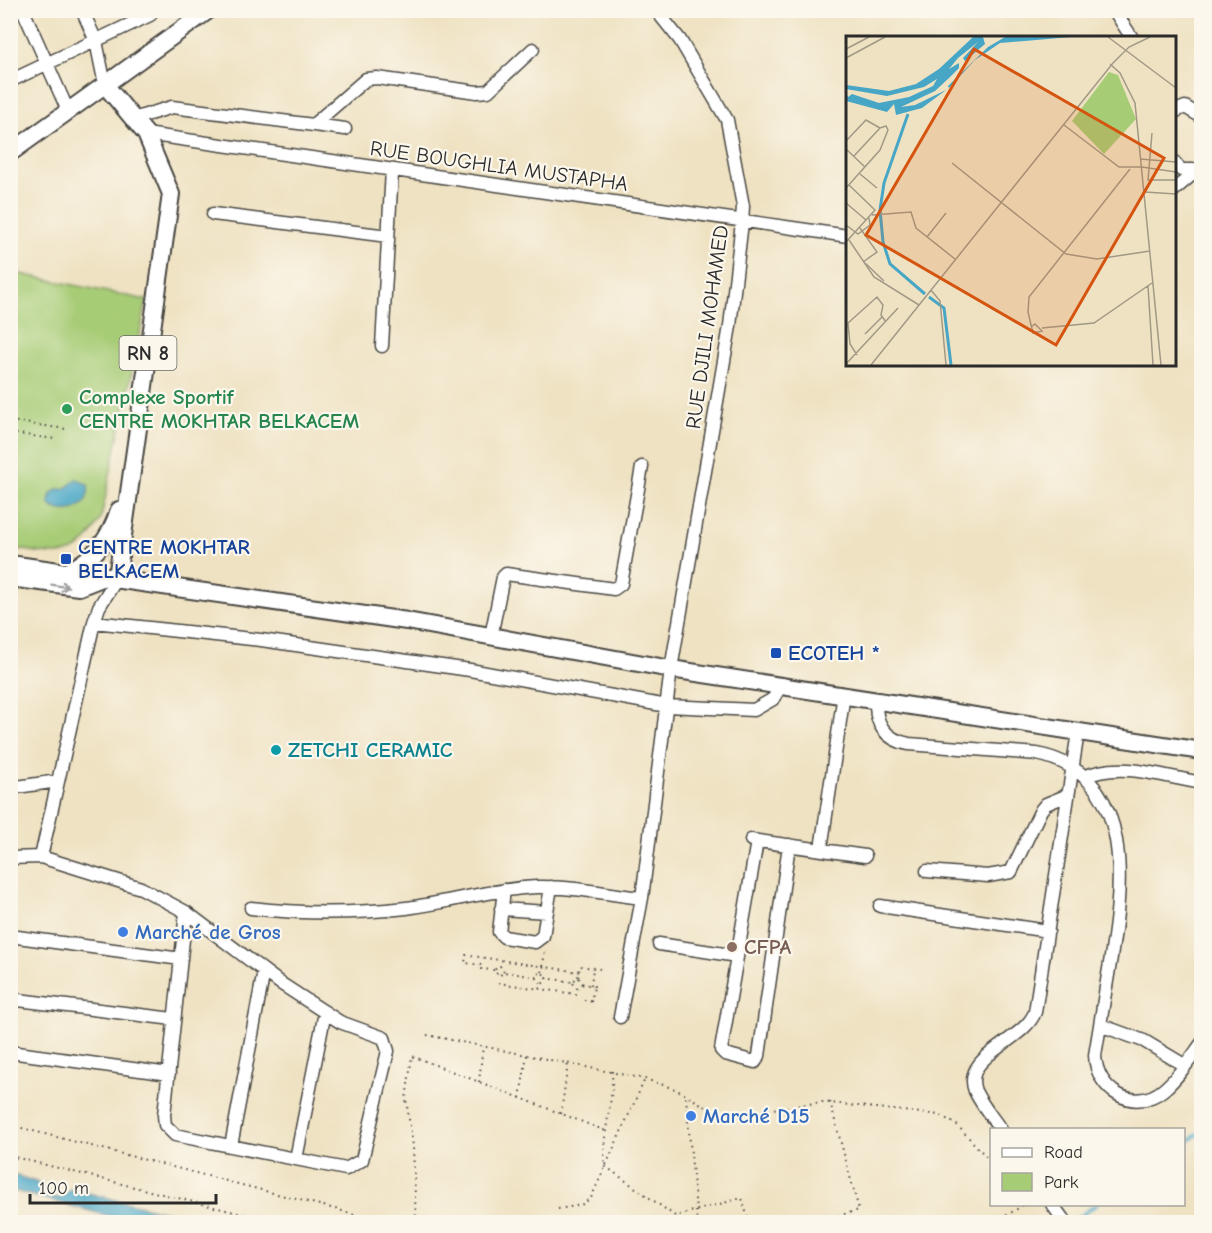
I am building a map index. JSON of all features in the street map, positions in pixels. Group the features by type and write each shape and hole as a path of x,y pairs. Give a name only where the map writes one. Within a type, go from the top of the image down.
{"main road":[{"path":"10,153 69,113 209,10"},
{"name":"RN 8","path":"105,85 146,134 171,194 129,494 112,577"},
{"path":"69,571 87,561 102,547 114,526 122,502 129,494"},
{"path":"10,564 112,577 492,636 671,669 782,684 1202,751"},
{"path":"10,578 79,587 112,577"}],"street":[{"path":"23,10 69,113"},
{"path":"82,10 96,41 105,85"},
{"path":"10,81 150,15 148,10"},
{"name":"RUE DJILI MOHAMED","path":"620,1017 642,898 671,669 730,326 743,206 727,120 680,40 656,10"},
{"path":"1114,10 1131,36"},
{"path":"314,125 366,79 376,78 477,92 488,91 533,49"},
{"path":"1178,106 1202,117"},
{"path":"133,118 172,107 345,129"},
{"name":"RUE BOUGHLIA MUSTAPHA","path":"146,134 846,236"},
{"path":"1176,164 1181,170 1199,168"},
{"path":"1176,188 1199,168"},
{"path":"381,346 392,170"},
{"path":"213,214 388,236"},
{"path":"492,636 502,577 506,574 614,589 621,584 642,467"},
{"path":"41,857 94,622 112,577"},
{"path":"94,622 261,640 459,669 667,706 754,710 773,699 782,684"},
{"path":"821,849 844,694"},
{"path":"877,699 876,708 880,726 885,733 900,742 1037,754 1072,765 1084,777 1112,822 1120,870 1115,931 1095,1055 1097,1072 1106,1087 1120,1097 1138,1099 1155,1095 1169,1084 1202,1043"},
{"path":"999,1128 974,1089 974,1074 981,1060 1025,1030 1033,1019 1078,732"},
{"path":"1084,777 1098,771 1121,770 1202,783"},
{"path":"10,788 58,781"},
{"path":"927,871 988,876 1011,872 1041,810 1046,804 1068,795"},
{"path":"789,845 759,1056 755,1062 725,1054 721,1050 754,840 821,849 865,856"},
{"path":"10,858 41,857 141,888 186,912 264,971 340,1022 384,1038 388,1051 362,1160 346,1169 175,1135 168,1130 164,1115 186,912"},
{"path":"251,908 290,913 359,912 406,908 504,890 551,887 642,898"},
{"path":"504,890 498,928 501,935 532,942 542,939 551,887"},
{"path":"880,906 1048,931"},
{"path":"501,909 547,912"},
{"path":"10,936 181,959"},
{"path":"659,944 737,956"},
{"path":"231,1146 264,971"},
{"path":"10,999 173,1019"},
{"path":"296,1159 325,1012"},
{"path":"1100,1024 1144,1041 1184,1065"},
{"path":"10,1052 169,1074"},
{"path":"1053,1206 1065,1222"}],"path":[{"path":"55,439 10,433 11,421 66,429"},
{"path":"536,977 542,972 543,966 545,953 542,939"},
{"path":"500,966 494,970 481,969 482,965 465,963 466,955 579,972"},
{"path":"500,960 500,966 504,972 536,977 541,983"},
{"path":"572,982 578,977 580,966 601,969"},
{"path":"584,1000 592,1002 593,968"},
{"path":"494,970 499,976 504,972"},
{"path":"542,972 546,978 572,982 577,988"},
{"path":"578,977 583,984 599,987"},
{"path":"540,989 541,983 546,978"},
{"path":"498,983 576,994 577,988 583,984"},
{"path":"427,1035 645,1079 662,1084 708,1110 727,1114 811,1102 830,1102 945,1117 960,1128 990,1161"},
{"path":"479,1082 483,1046"},
{"path":"520,1098 526,1054"},
{"path":"416,1222 413,1146 406,1100 412,1056 606,1131"},
{"path":"561,1114 568,1063"},
{"path":"605,1166 606,1131 612,1101 612,1071"},
{"path":"558,1209 588,1201 645,1079"},
{"path":"686,1096 697,1222"},
{"path":"815,1222 859,1210 830,1102"},
{"path":"10,1125 339,1210 375,1222"},
{"path":"10,1156 274,1222"},
{"path":"605,1166 675,1216 742,1198 749,1222"},
{"path":"996,1222 1022,1206"},
{"path":"381,1222 391,1220 402,1222"}],"green space":[{"name":"Complexe Sportif CENTRE MOKHTAR BELKACEM","path":"11,272 147,300 101,518 83,544 74,551 64,554 11,548"}],"water":[{"path":"77,479 88,485 88,493 82,504 72,510 59,510 52,507 49,502 51,494 57,489 67,488"},
{"path":"11,1174 41,1184 49,1196 59,1198 71,1189 207,1222 132,1222 11,1190"}],"waterway":[{"path":"1185,1143 1202,1131"},
{"path":"1072,1222 1094,1206"}],"place":[{"name":"Complexe Sportif CENTRE MOKHTAR BELKACEM","path":"67,409"},
{"name":"CENTRE MOKHTAR BELKACEM","path":"66,559"},
{"name":"ECOTEH *","path":"776,653"},
{"name":"ZETCHI CERAMIC","path":"276,750"},
{"name":"Marché de Gros","path":"123,932"},
{"name":"CFPA","path":"732,947"},
{"name":"Marché D15","path":"691,1116"}]}
